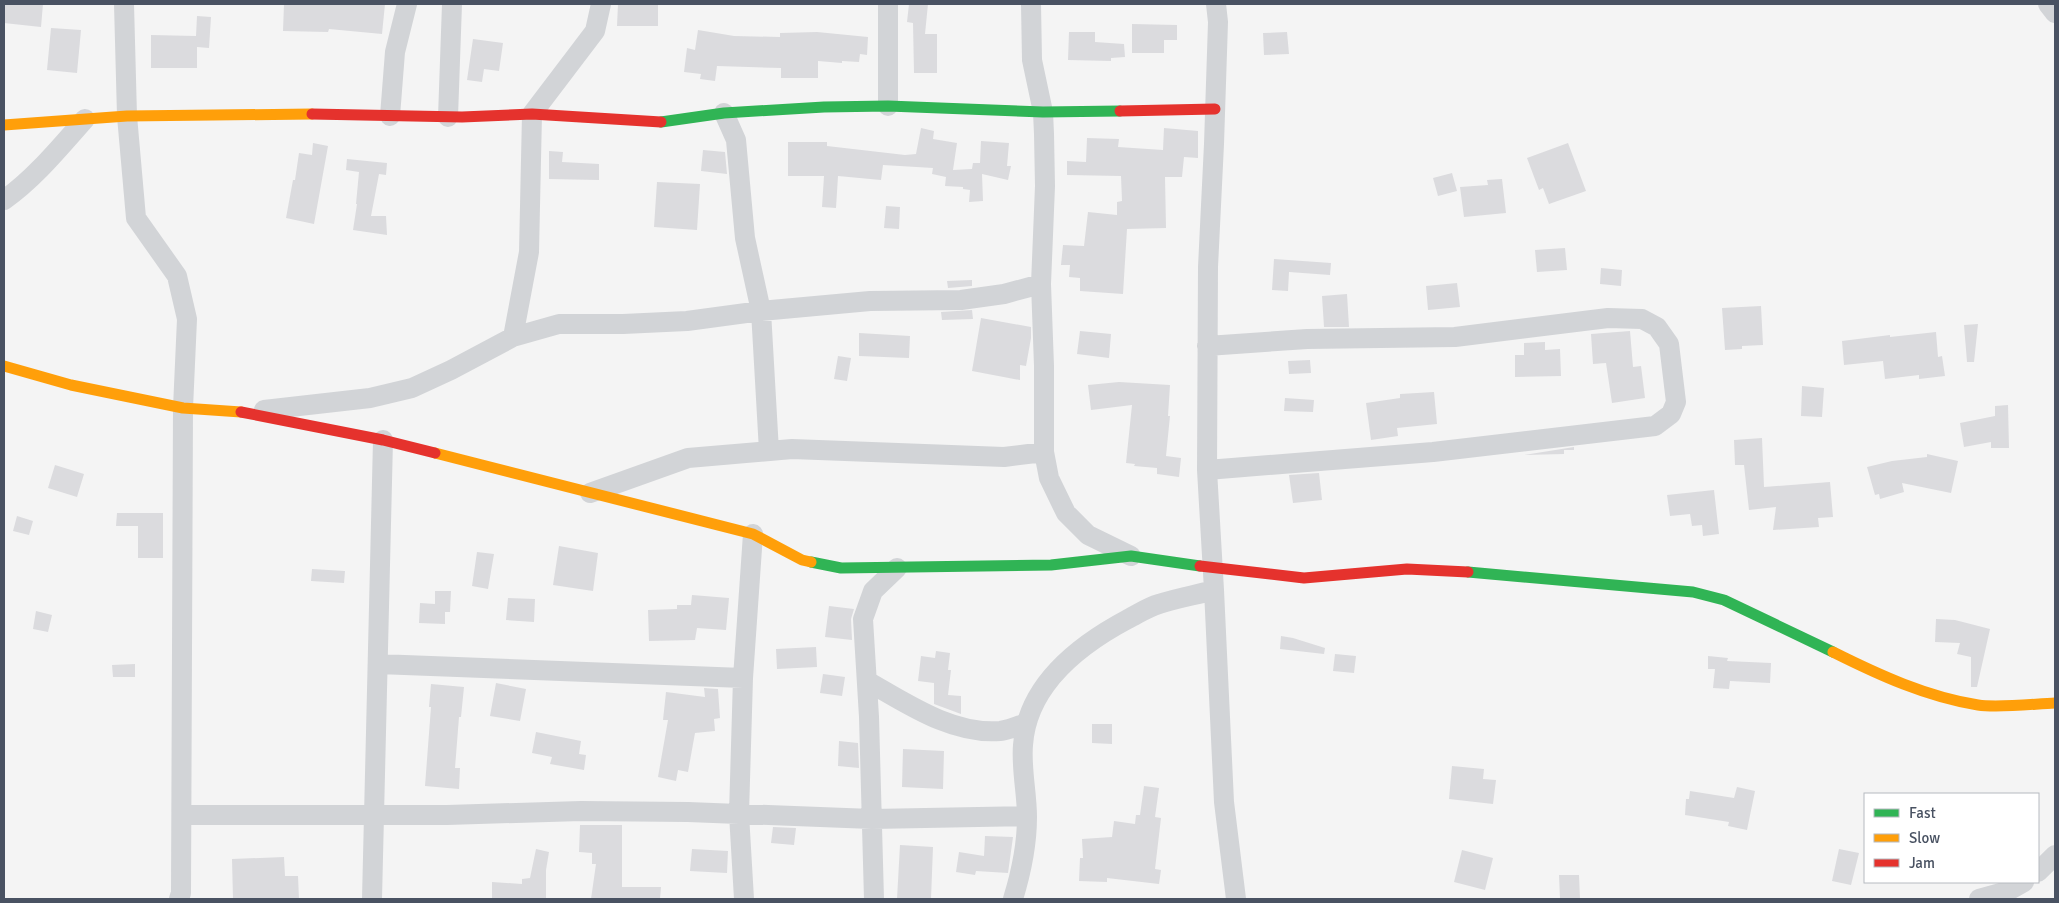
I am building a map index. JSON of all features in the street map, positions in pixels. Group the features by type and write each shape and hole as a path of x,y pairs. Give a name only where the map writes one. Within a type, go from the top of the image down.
{"street":[{"path":"124,4 127,116 136,218 177,276 187,319 183,408 182,815 181,893 179,899"},
{"path":"390,116 395,52 407,4"},
{"path":"448,117 452,4"},
{"path":"513,337 529,252 532,114 595,31 601,4"},
{"path":"888,4 888,106"},
{"path":"1031,4 1032,60 1043,112 1045,186 1040,284 1044,366 1044,452 1049,478 1066,513 1088,534 1131,556"},
{"path":"1216,4 1218,22 1208,267 1207,470 1224,802 1236,899"},
{"path":"2048,4 2055,13"},
{"path":"4,125 127,116 289,114 448,117 532,114 656,122 724,112 888,106 1043,112 1215,110"},
{"path":"724,112 736,140 745,238 761,311 769,451"},
{"path":"4,200 59,148 85,118"},
{"path":"242,412 362,399 412,388 451,370 513,337 559,324 623,324 678,321 870,301 961,300 1004,294 1040,284"},
{"path":"1207,346 1307,339 1455,337 1608,318 1642,319 1657,327 1669,344 1676,402 1671,414 1655,426 1434,452 1207,470"},
{"path":"4,366 71,386 183,408 242,412 383,440 753,534 802,560 841,568 1052,565 1131,556 1213,568 1304,578 1407,569 1446,570 1692,592 1724,600 1824,646 1876,674 1926,692 1979,705 2055,704"},
{"path":"372,899 383,440"},
{"path":"590,493 688,458 792,449 1004,457 1044,452"},
{"path":"744,899 739,814 743,678 753,534"},
{"path":"874,899 867,681 862,619 873,591 897,568"},
{"path":"1013,899 1024,854 1027,816 1023,744 1026,723 1040,691 1068,658 1116,626 1157,604 1214,590"},
{"path":"378,664 743,678"},
{"path":"867,681 925,713 960,727 1001,730 1026,723"},
{"path":"182,815 447,816 580,811 739,814 872,820 1027,816"},
{"path":"2039,871 2055,855"},
{"path":"1979,899 2008,891 2022,883"}],"building":[{"path":"4,4 43,4 41,27 4,23"},
{"path":"284,4 385,4 382,34 329,29 328,32 283,31"},
{"path":"618,4 658,4 658,26 617,26"},
{"path":"909,4 928,4 925,34 937,34 937,73 914,73 913,23 907,22"},
{"path":"197,16 211,17 209,48 197,47 197,68 151,68 151,35 196,36"},
{"path":"1132,24 1177,25 1177,40 1164,40 1164,53 1132,53"},
{"path":"51,28 81,30 77,73 47,70"},
{"path":"698,30 734,36 780,37 780,33 817,32 868,37 867,55 860,54 859,62 818,61 818,78 781,78 781,68 717,66 715,81 700,79 701,74 684,72 687,48 695,50"},
{"path":"1069,32 1095,32 1095,42 1124,44 1125,57 1111,58 1111,61 1068,60"},
{"path":"1287,32 1289,54 1264,55 1263,33"},
{"path":"473,39 503,43 499,71 484,69 482,82 467,80"},
{"path":"921,128 934,131 933,139 957,143 953,170 972,169 973,163 980,163 981,141 1009,143 1007,166 1011,166 1008,180 982,174 983,201 969,202 970,190 963,189 963,187 945,186 946,177 932,174 933,168 883,165 881,180 838,176 836,208 822,207 824,176 788,176 788,142 827,142 827,146 905,155 916,154"},
{"path":"1164,128 1198,131 1198,158 1184,157 1182,177 1165,177 1166,228 1127,229 1123,294 1080,291 1080,278 1069,277 1070,265 1061,265 1063,245 1084,246 1088,212 1117,215 1117,202 1122,201 1121,176 1067,175 1067,161 1086,162 1087,138 1119,139 1118,147 1163,150"},
{"path":"313,143 328,146 314,224 286,218 299,153 312,155"},
{"path":"1568,143 1586,191 1549,204 1543,188 1539,190 1527,158"},
{"path":"703,150 725,152 727,174 701,171"},
{"path":"549,151 563,152 562,162 599,164 599,180 549,179"},
{"path":"347,159 387,163 386,175 379,174 371,216 386,216 387,235 353,230 359,172 346,170"},
{"path":"1452,173 1457,191 1438,196 1433,178"},
{"path":"1502,179 1506,213 1464,217 1460,187 1488,185 1487,180"},
{"path":"657,182 700,184 697,230 654,227"},
{"path":"886,206 900,207 899,229 884,228"},
{"path":"1565,248 1567,270 1537,272 1535,250"},
{"path":"1274,259 1331,263 1330,275 1289,272 1288,291 1272,290"},
{"path":"1601,268 1622,270 1621,286 1600,284"},
{"path":"972,280 972,286 948,288 947,281"},
{"path":"1457,283 1460,307 1428,310 1426,286"},
{"path":"1347,294 1349,327 1324,327 1322,296"},
{"path":"1761,306 1763,345 1742,346 1742,349 1725,350 1722,308"},
{"path":"972,310 973,319 942,320 941,312"},
{"path":"981,318 1031,327 1026,366 1020,365 1020,380 972,371"},
{"path":"1978,324 1974,362 1967,362 1964,325"},
{"path":"1080,331 1111,334 1109,358 1077,354"},
{"path":"1630,331 1633,367 1641,366 1645,398 1612,403 1606,363 1593,364 1591,334"},
{"path":"1936,332 1938,357 1942,356 1945,376 1919,379 1919,375 1885,379 1883,361 1844,365 1842,341"},
{"path":"859,333 910,336 909,358 859,356"},
{"path":"1545,342 1545,350 1560,349 1561,376 1515,377 1515,355 1524,355 1524,343"},
{"path":"838,356 851,358 847,381 834,379"},
{"path":"1310,360 1311,373 1289,374 1288,361"},
{"path":"1119,382 1170,385 1168,416 1170,416 1166,456 1181,458 1179,477 1157,474 1157,468 1134,466 1135,464 1126,463 1132,405 1091,410 1088,385"},
{"path":"1802,386 1824,388 1822,417 1801,416"},
{"path":"1434,392 1437,424 1397,428 1398,436 1371,440 1366,403 1400,398 1400,394"},
{"path":"1285,398 1314,400 1313,412 1284,411"},
{"path":"2008,405 2009,448 1991,448 1991,442 1964,447 1960,423 1995,416 1995,406"},
{"path":"1762,438 1764,487 1830,482 1833,517 1818,518 1819,527 1773,530 1776,507 1749,510 1744,465 1735,465 1734,440"},
{"path":"1574,447 1574,450 1564,450 1564,454 1524,455"},
{"path":"1927,454 1958,461 1951,493 1902,483 1904,492 1880,499 1879,494 1875,495 1867,467 1892,461 1927,457"},
{"path":"55,465 84,474 77,497 48,488"},
{"path":"1319,473 1322,500 1293,503 1289,475"},
{"path":"1714,490 1719,534 1703,536 1702,525 1692,526 1690,514 1670,516 1667,495"},
{"path":"117,513 163,513 163,558 138,558 138,526 116,526"},
{"path":"17,516 33,521 29,535 13,531"},
{"path":"559,546 598,553 593,591 553,585"},
{"path":"477,552 494,554 488,589 472,586"},
{"path":"312,569 345,571 344,583 311,581"},
{"path":"435,591 451,591 450,612 445,612 445,624 419,623 420,603 435,604"},
{"path":"692,595 729,598 726,630 697,628 695,640 649,641 648,610 677,609 677,605 691,605"},
{"path":"508,598 535,599 534,622 506,620"},
{"path":"829,606 854,609 851,619 852,640 825,637"},
{"path":"36,611 52,615 48,632 33,629"},
{"path":"1936,619 1955,620 1990,629 1977,687 1971,687 1971,657 1957,654 1960,643 1935,642"},
{"path":"1281,636 1325,648 1324,654 1280,649"},
{"path":"816,647 817,667 777,669 776,649"},
{"path":"936,651 950,653 948,670 951,670 948,695 961,696 961,714 934,704 934,683 918,681 921,656 935,658"},
{"path":"1335,654 1356,656 1354,673 1333,671"},
{"path":"1708,656 1728,658 1727,661 1771,663 1770,683 1730,681 1729,689 1713,688 1715,669 1708,669"},
{"path":"135,664 135,677 113,677 112,665"},
{"path":"823,674 845,677 842,696 820,693"},
{"path":"496,683 526,689 520,721 490,716"},
{"path":"431,684 464,687 461,717 459,717 455,768 460,768 459,789 425,786"},
{"path":"704,688 718,689 720,718 714,719 715,731 695,733 688,772 678,770 676,781 658,777 668,720 663,720 666,692 705,697"},
{"path":"1092,724 1112,724 1112,744 1092,743"},
{"path":"536,732 581,741 579,754 586,755 584,770 550,764 552,757 532,753"},
{"path":"839,741 858,743 859,768 838,766"},
{"path":"903,749 944,751 943,789 902,787"},
{"path":"1452,766 1484,769 1483,779 1496,780 1493,804 1449,799"},
{"path":"1144,786 1159,788 1155,817 1161,818 1155,869 1161,870 1159,884 1107,878 1107,882 1079,881 1080,858 1083,858 1082,839 1112,837 1114,821 1135,824 1136,815 1140,815"},
{"path":"1737,787 1755,791 1747,830 1728,826 1729,822 1685,815 1686,799 1689,799 1690,791 1734,798"},
{"path":"580,825 622,825 622,887 661,887 660,899 591,899 596,864 592,864 592,853 579,852"},
{"path":"773,827 796,828 794,845 771,843"},
{"path":"985,836 1013,837 1008,873 976,871 975,875 956,872 959,852 984,856"},
{"path":"900,845 933,847 931,899 897,899"},
{"path":"536,849 549,852 546,870 546,899 492,899 492,882 522,884 522,879 530,878"},
{"path":"692,849 728,851 727,873 690,871"},
{"path":"1839,849 1859,853 1851,885 1832,881"},
{"path":"1462,850 1493,858 1485,890 1454,882"},
{"path":"284,857 285,876 298,876 299,899 233,899 232,859"},
{"path":"1559,875 1579,875 1580,899 1560,899"}],"traffic: fast":[{"path":"661,122 724,113 824,107 888,106 1043,112 1120,111"},
{"path":"811,562 841,568 1051,565 1131,556 1200,566"},
{"path":"1468,572 1693,592 1724,600 1833,652"}],"traffic: slow":[{"path":"4,125 127,116 312,114"},
{"path":"4,366 71,385 183,408 241,412"},
{"path":"435,453 753,534 802,560 811,562"},
{"path":"1833,652 1868,669 1940,697 1978,705 1995,706 2055,703"}],"traffic: jam":[{"path":"1120,111 1215,109"},
{"path":"312,114 462,117 532,114 661,122"},
{"path":"241,412 383,440 435,453"},
{"path":"1200,566 1304,578 1407,569 1468,572"}]}
